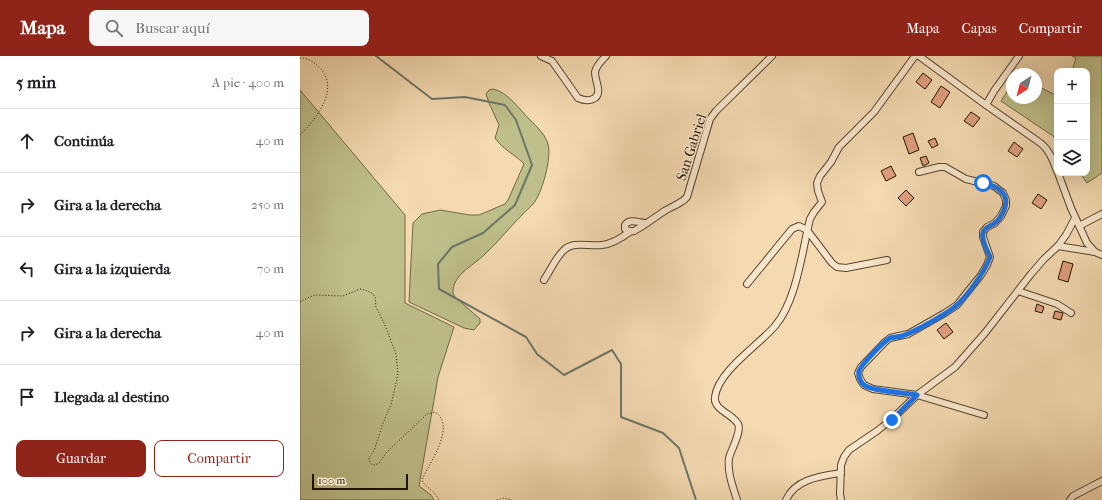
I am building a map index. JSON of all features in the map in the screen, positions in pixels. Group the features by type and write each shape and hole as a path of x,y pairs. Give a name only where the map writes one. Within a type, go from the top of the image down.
{"street":[{"path":"541,56 552,62 578,98 585,101 592,100 596,96 598,89 595,71 601,57"},
{"name":"San Gabriel","path":"544,280 563,250 577,244 602,245 624,237 630,231 647,223 664,210 678,205 687,197 710,119 716,110 772,56"},
{"path":"737,500 729,464 739,431 738,424 731,416 717,406 715,396 726,375 735,364 776,325 783,313 793,291 814,212 822,202 817,183 820,176 829,166 839,147 874,112 914,56"},
{"path":"919,56 1045,146 1054,166"},
{"path":"986,105 1019,56"},
{"path":"919,172 945,167 966,179 994,186 1003,193 1006,200 1006,206 1001,216 995,223 987,227 983,232 983,237 990,257 981,275 958,304 908,334 890,338 884,342 861,367 858,373 864,385 873,389 917,395 984,415"},
{"path":"1059,176 1086,243 1095,252"},
{"path":"1079,226 1102,214"},
{"path":"841,500 841,464 849,450 892,420 917,395 955,368 1044,259 1066,236 1075,218"},
{"path":"630,231 625,229 624,225 626,222 631,221 647,223"},
{"path":"747,284 792,229 799,226 808,230 832,263 837,267 846,268 887,260"},
{"path":"1058,246 1095,252 1102,255"},
{"path":"1018,291 1057,304 1071,314"},
{"path":"786,500 789,494 809,480 841,473"},
{"path":"1070,500 1073,496 1102,481"}],"path":[{"path":"300,58 314,62 323,71 328,81 328,92 317,114 300,135"},
{"path":"300,302 315,295 343,296 360,290 366,290 372,293 375,297 376,307 385,325 396,354 398,374 391,405 374,451 369,457 369,460 371,464 375,465 379,463 387,452 427,414 435,412 442,420 442,434 438,450 422,480 424,484 434,491 439,500"},
{"path":"497,500 504,498 512,500"}],"green space":[{"path":"1072,56 1102,56 1102,173 1087,183 1082,176 1090,176 1090,68 1073,68 1076,58"},
{"path":"1042,88 1054,94 1054,137 1053,136 1001,101 1006,93 1006,104 1042,104"},
{"path":"493,89 508,97 545,137 548,144 549,157 543,184 533,204 489,250 459,276 456,281 453,293 455,297 480,319 480,323 474,330 464,328 409,302 413,223 422,214 440,210 479,215 505,204 508,200 524,164 501,145 495,138 499,125 486,94 489,90"},
{"path":"300,90 405,215 405,303 454,327 438,377 419,486 431,495 434,500 300,500"}],"building":[{"path":"923,73 932,80 925,89 916,82"},
{"path":"941,86 950,92 940,108 931,102"},
{"path":"971,112 980,118 973,127 964,121"},
{"path":"913,133 919,150 909,154 903,137"},
{"path":"935,138 938,145 932,148 928,141"},
{"path":"1014,142 1023,149 1017,157 1008,151"},
{"path":"926,156 929,163 923,166 920,158"},
{"path":"891,166 896,176 886,181 881,171"},
{"path":"906,190 914,198 906,206 898,198"},
{"path":"1038,194 1047,200 1041,209 1032,203"},
{"path":"1063,261 1073,264 1068,282 1058,279"},
{"path":"1037,304 1044,307 1042,313 1035,311"},
{"path":"1055,311 1063,313 1061,320 1053,318"},
{"path":"946,323 953,332 944,339 937,330"}],"waterway":[{"path":"376,56 432,99 465,97 505,105 516,120 532,165 515,205 483,233 452,247 438,264 439,289 526,337 537,354 564,375 612,350 621,364 621,417 663,433 679,448 696,500"}],"route":[{"path":"892,420 917,395 873,389 864,385 858,373 861,367 884,342 890,338 908,334 958,304 981,275 990,257 983,237 983,232 987,227 995,223 1001,216 1006,206 1006,200 1003,193 994,186 983,183"}]}
